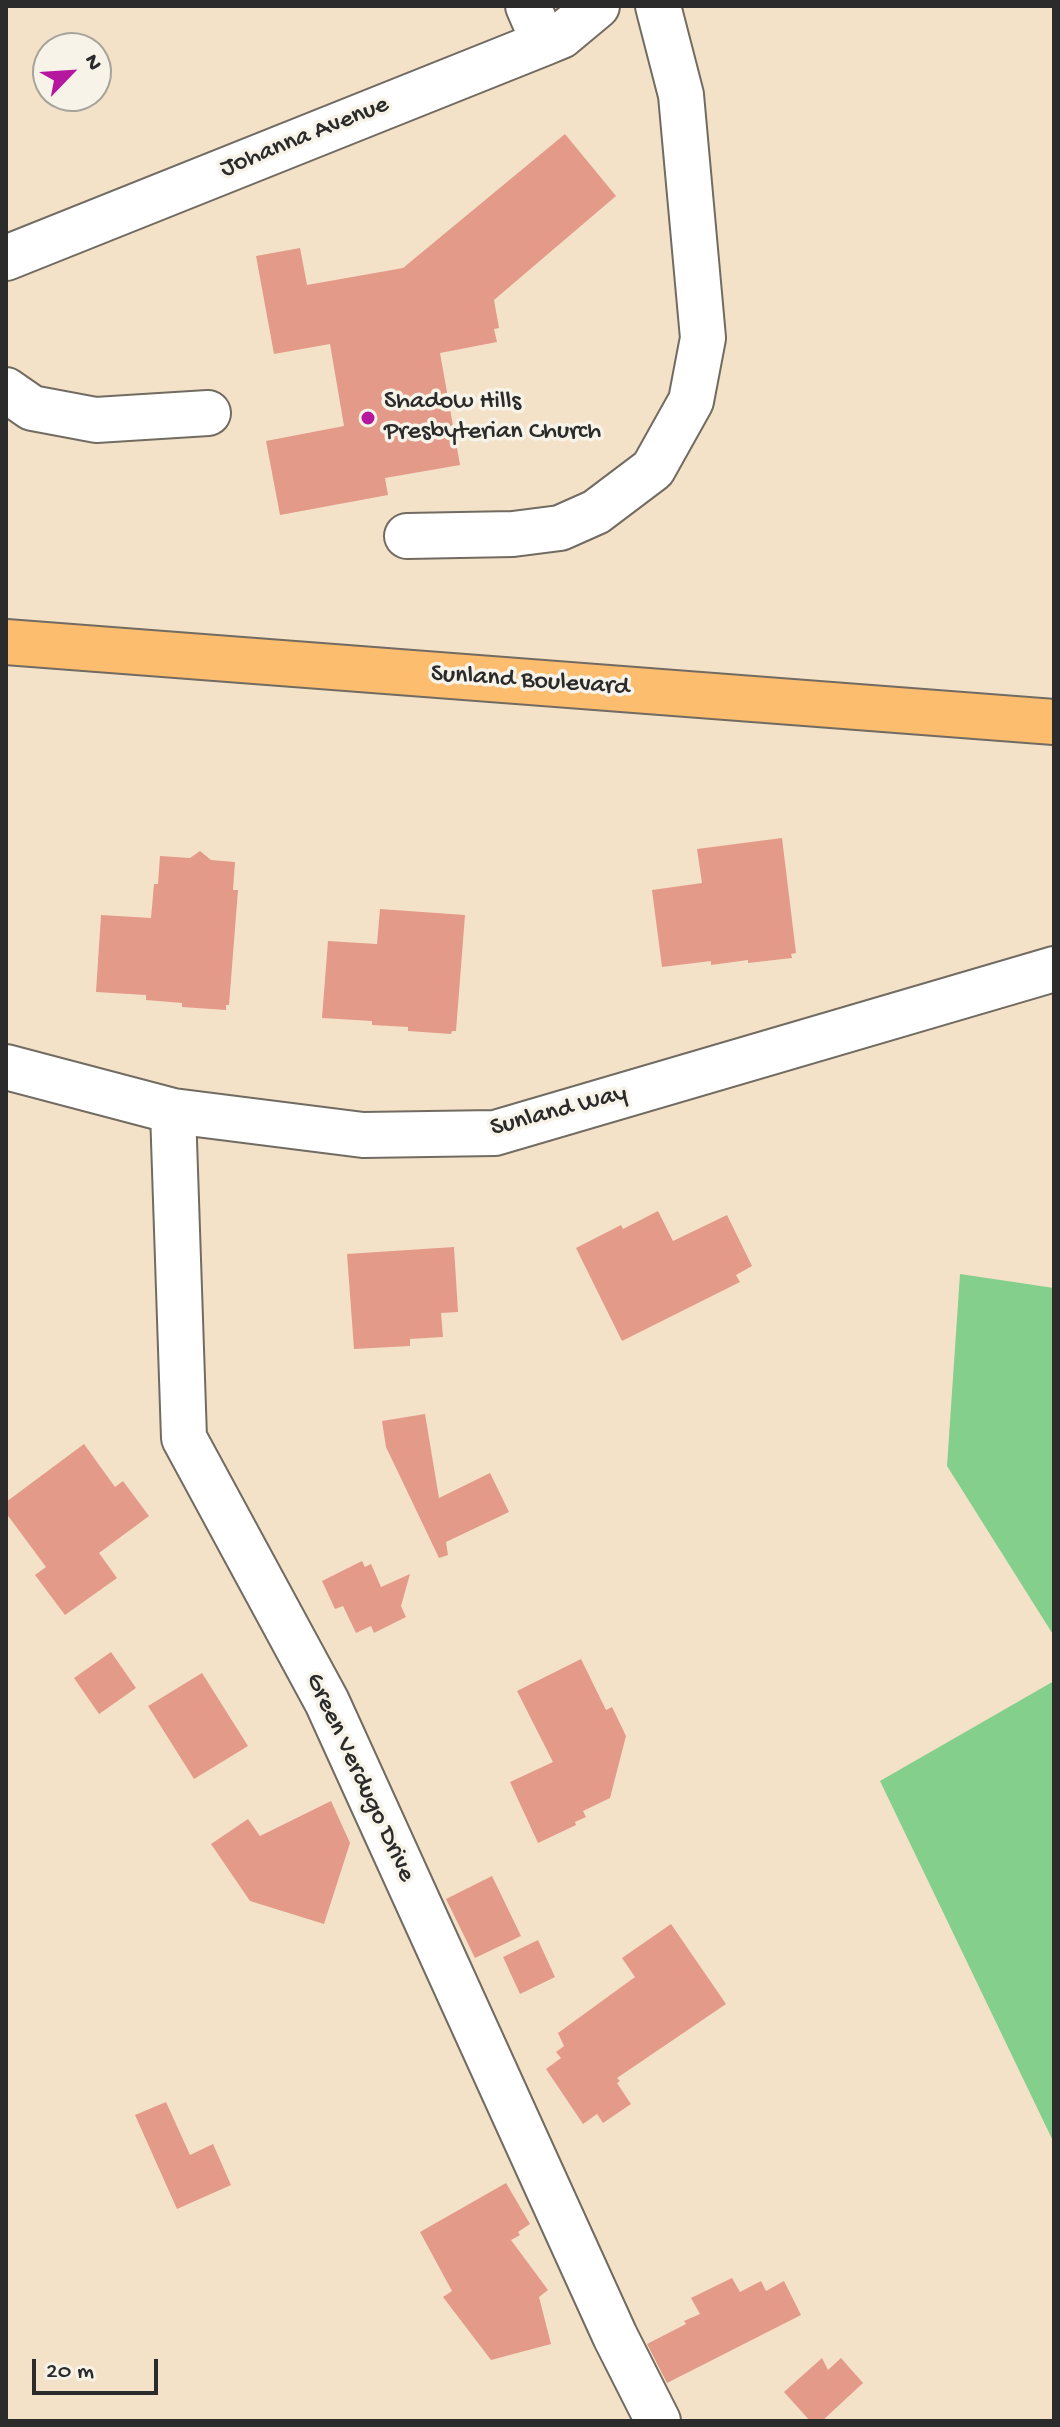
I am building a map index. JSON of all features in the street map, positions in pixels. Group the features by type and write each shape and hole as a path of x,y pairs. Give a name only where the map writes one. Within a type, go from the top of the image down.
{"main road":[{"name":"Sunland Boulevard","path":"6,642 1054,722"}],"street":[{"path":"407,536 513,534 560,528 596,512 653,469 691,401 703,338 681,95 658,6"},
{"name":"Johanna Avenue","path":"6,258 536,24 561,36 595,7"},
{"path":"6,390 32,408 96,420 208,413"},
{"name":"Sunland Way","path":"6,1067 173,1111 363,1135 495,1133 1054,969"},
{"name":"Green Verdugo Drive","path":"173,1111 184,1438 327,1702 615,2336 658,2421"}],"green space":[{"path":"960,1274 1054,1288 1054,1636 947,1466"},
{"path":"1054,1681 1054,2143 880,1781"}],"building":[{"path":"565,134 616,196 494,300 499,328 494,329 497,342 440,353 460,465 385,478 388,495 280,515 266,441 344,426 330,344 274,354 256,256 300,248 307,285 403,268"},
{"path":"782,838 796,953 791,954 792,958 711,965 711,961 662,967 652,890 702,883 697,849"},
{"path":"200,851 211,860 235,862 233,890 238,890 229,1005 226,1005 226,1010 182,1007 182,1003 146,1000 146,995 96,992 101,915 151,918 160,856 190,858"},
{"path":"380,909 465,915 456,1031 451,1034 408,1031 408,1027 372,1025 372,1021 322,1018 328,941 377,944"},
{"path":"658,1211 673,1241 727,1215 752,1266 736,1275 740,1282 622,1341 576,1248 621,1225 623,1229"},
{"path":"454,1247 458,1312 441,1313 443,1337 410,1339 410,1346 354,1349 347,1254"},
{"path":"425,1414 439,1498 490,1473 509,1512 446,1542 448,1555 439,1558 386,1447 382,1421"},
{"path":"84,1444 115,1487 123,1481 149,1516 99,1553 117,1578 65,1615 35,1575 46,1567 6,1513 6,1502"},
{"path":"362,1561 365,1567 371,1564 381,1587 410,1574 401,1606 406,1617 374,1633 371,1626 356,1633 343,1606 335,1609 322,1581"},
{"path":"111,1652 136,1688 99,1714 74,1678"},
{"path":"581,1659 606,1710 612,1707 626,1736 610,1798 583,1811 586,1817 575,1822 576,1825 538,1843 510,1782 553,1762 517,1691"},
{"path":"202,1673 248,1746 194,1779 148,1706"},
{"path":"331,1801 350,1843 324,1924 250,1901 211,1844 248,1819 260,1836"},
{"path":"492,1876 521,1936 475,1958 446,1899"},
{"path":"671,1924 726,2004 617,2078 631,2104 603,2123 597,2114 583,2124 546,2069 561,2058 556,2052 564,2046 558,2033 635,1977 622,1958"},
{"path":"538,1940 555,1977 520,1994 503,1957"},
{"path":"166,2102 190,2155 213,2144 231,2185 177,2209 135,2115"},
{"path":"506,2183 530,2224 511,2240 548,2290 539,2297 551,2344 491,2360 443,2297 452,2291 420,2232"},
{"path":"732,2278 740,2292 761,2281 766,2291 784,2281 801,2315 667,2383 647,2344 700,2314 691,2298"},
{"path":"822,2358 828,2370 841,2358 863,2383 822,2421 810,2421 784,2392"}],"place":[{"name":"Shadow Hills Presbyterian Church","path":"368,418"}]}
